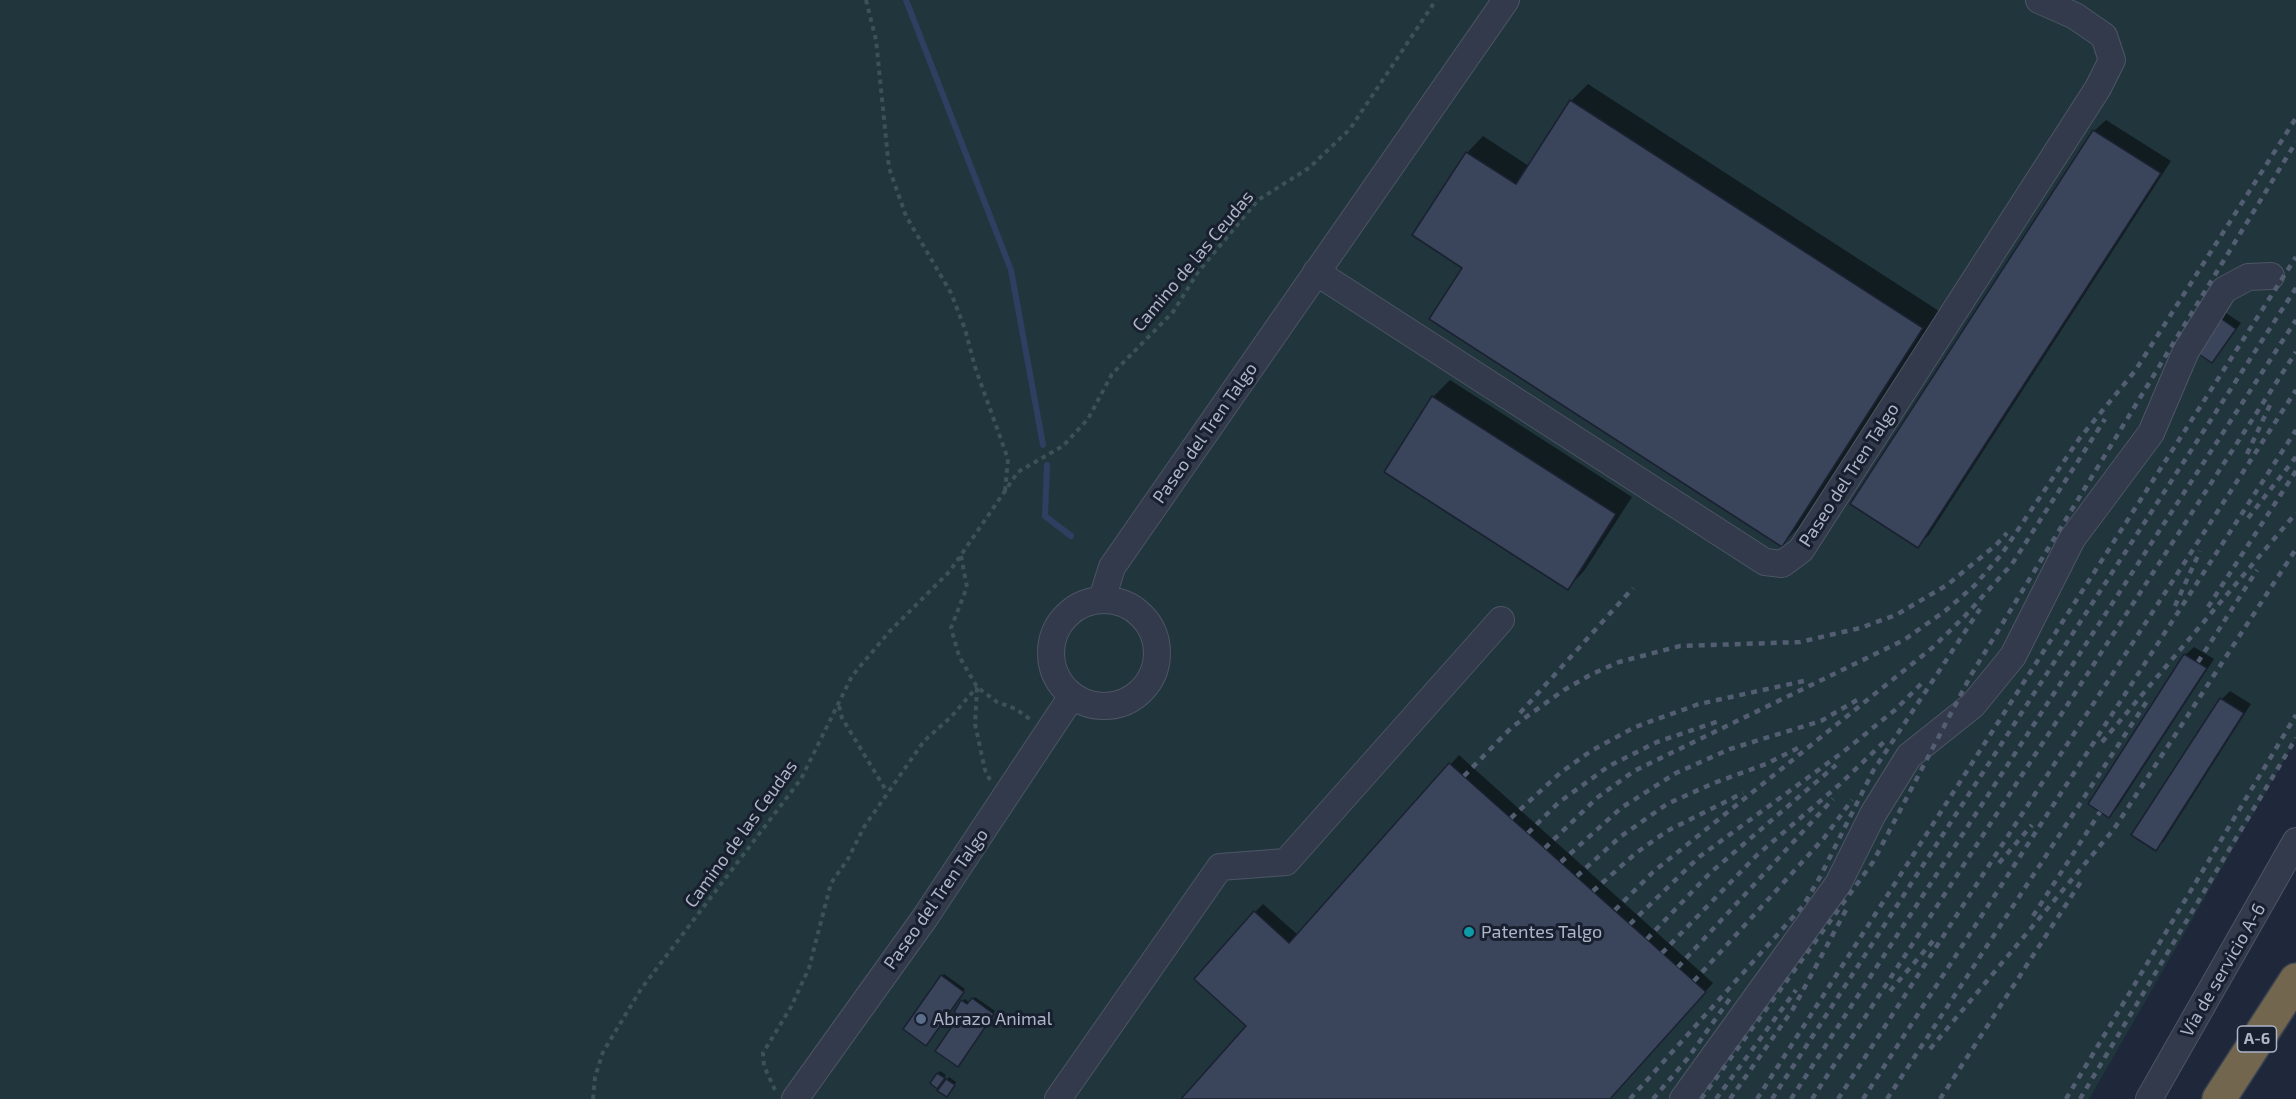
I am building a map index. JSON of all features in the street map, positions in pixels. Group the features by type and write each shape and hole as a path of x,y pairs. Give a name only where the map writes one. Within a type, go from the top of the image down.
{"highway":[{"name":"A-6","path":"2219,1099 2296,980"}],"street":[{"name":"Paseo del Tren Talgo","path":"1102,599 1112,567 1506,0"},
{"name":"Paseo del Tren Talgo","path":"1316,272 1765,562 1782,564 1801,550 2098,88 2112,60 2104,36 2074,16 2039,0"},
{"path":"1683,1099 1838,884 1873,814 1909,756 1973,705 2013,656 2072,540 2151,433 2186,351 2224,290 2248,277 2271,276"},
{"path":"1102,599 1127,605 1146,620 1156,643 1156,668 1149,683 1137,695 1122,704 1096,705 1072,696 1061,684 1053,670 1050,653 1053,637 1060,622 1072,610 1086,602 1102,599"},
{"path":"1058,1099 1220,867 1286,862 1501,620"},
{"name":"Paseo del Tren Talgo","path":"786,1095 924,919 1072,696"},
{"name":"Vía de servicio A-6","path":"2149,1099 2296,841"}],"path":[{"path":"866,0 876,40 889,168 906,216 951,292 965,328 975,367 1008,459 1004,492"},
{"name":"Camino de las Ceudas","path":"593,1099 603,1052 641,989 801,779 852,676 889,633 950,571 1018,472 1064,446 1088,419 1112,374 1173,312 1198,272 1258,200 1309,168 1350,129 1436,0"},
{"path":"961,555 968,587 951,628 959,656 977,687 997,702 1030,719 1046,737"},
{"path":"786,1095 770,1084 764,1066 763,1053 791,1007 809,969 831,883 848,859 864,827 886,792 924,741 951,717 977,687"},
{"path":"977,687 975,724 985,770 1002,803"},
{"path":"839,705 842,718 886,792"}],"green space":[{"path":"0,0 2296,0 2296,739 2089,1099 0,1099"}],"building":[{"path":"1570,100 1923,328 1782,547 1429,319 1462,268 1412,235 1466,152 1516,184"},
{"path":"2093,130 2161,173 1918,548 1850,504"},
{"path":"2216,315 2236,329 2212,363 2193,350"},
{"path":"1432,396 1616,514 1568,590 1384,472"},
{"path":"2184,654 2207,668 2109,818 2088,804"},
{"path":"2220,698 2244,713 2156,851 2131,835"},
{"name":"Patentes Talgo","path":"1449,763 1706,992 1610,1099 1181,1099 1246,1026 1194,979 1254,911 1289,943"},
{"path":"941,975 964,992 926,1046 903,1029"},
{"path":"972,998 994,1014 958,1067 935,1051 959,1016 954,1012 961,1000 967,1004"},
{"path":"937,1073 945,1078 937,1089 930,1083"},
{"path":"946,1079 955,1085 947,1097 937,1091"}],"waterway":[{"path":"906,0 1011,270 1043,445"},
{"path":"1047,465 1045,516 1071,536"}],"railway":[{"path":"1545,848 1598,797 1634,771 1904,640 1945,611 1974,586 2001,555 2079,439 2135,371 2296,118"},
{"path":"1701,1099 1873,862 1971,675 2296,142"},
{"path":"1757,1099 2296,257"},
{"path":"1772,1099 2296,288"},
{"path":"1791,1099 2296,320"},
{"path":"1812,1099 2296,352"},
{"path":"1838,1099 2296,390"},
{"path":"2247,454 2270,405"},
{"path":"1615,910 1653,872 1932,648 1964,617 2012,564 2105,419"},
{"path":"1863,1099 2296,430"},
{"path":"2248,518 2296,457"},
{"path":"2208,607 2296,471"},
{"path":"2102,742 2296,513"},
{"path":"1464,776 1512,727 1564,690 1619,662 1680,646 1800,642 1860,628 1896,615 1947,585 1996,545 2007,533"},
{"path":"1930,1049 2114,829 2296,549"},
{"path":"2175,606 2200,551"},
{"path":"2198,662 2257,570"},
{"path":"1520,713 1633,588"},
{"path":"1630,1099 1803,906 1873,771 1980,609"},
{"path":"1630,924 1699,857 1843,752 1895,710 1925,680"},
{"path":"1511,818 1560,773 1591,751 1635,727 1699,704 1804,681"},
{"path":"1887,1099 2149,698"},
{"path":"1561,862 1621,808 1676,773 1730,749 1821,721 1857,700"},
{"path":"2066,1099 2296,715"},
{"path":"1528,833 1558,803 1609,766 1657,742 1722,720"},
{"path":"2080,1099 2296,738"},
{"path":"1662,953 1757,855 1839,785 1887,739"},
{"path":"1577,876 1620,837 1667,804 1714,783 1766,764 1798,748"},
{"path":"1647,939 1710,873 1836,765"},
{"path":"1593,891 1636,853 1667,831 1743,793"},
{"path":"1678,967 1833,799"},
{"path":"1694,981 1824,838 1852,800"},
{"path":"2033,916 2100,812"},
{"path":"1999,863 2032,825"},
{"path":"1940,1099 2082,880"},
{"path":"1730,1099 1793,1009 1846,910"},
{"path":"1890,991 1933,941"},
{"path":"1716,1099 1796,990"},
{"path":"1653,1099 1688,1058 1731,997"}],"place":[{"name":"Patentes Talgo","path":"1469,932"},
{"name":"Abrazo Animal","path":"921,1019"}]}
